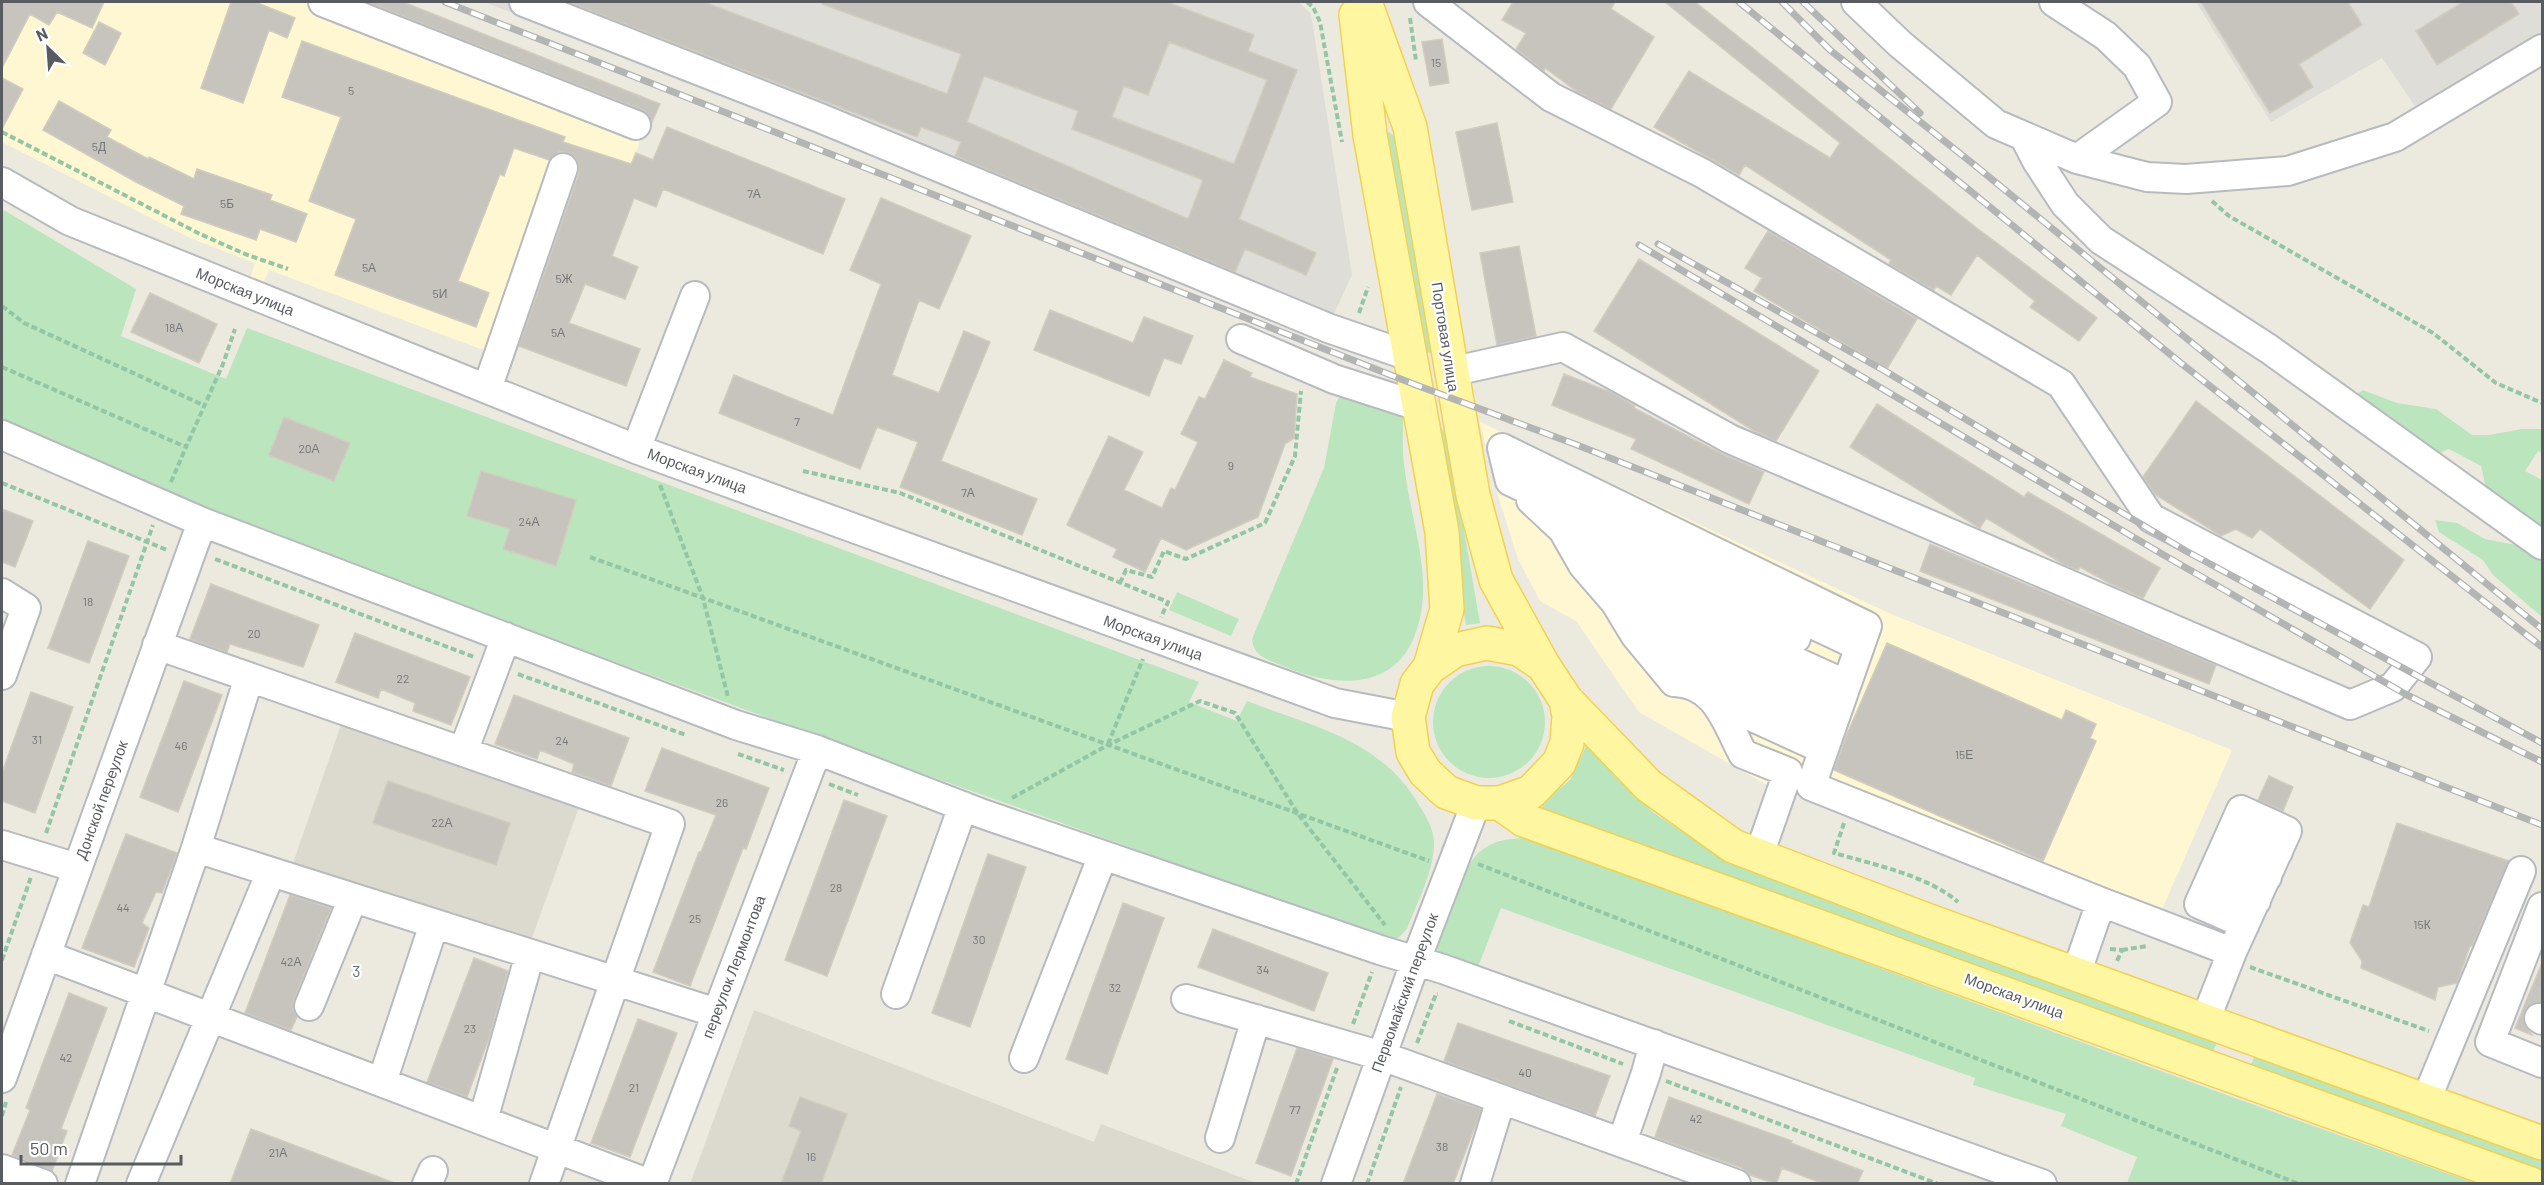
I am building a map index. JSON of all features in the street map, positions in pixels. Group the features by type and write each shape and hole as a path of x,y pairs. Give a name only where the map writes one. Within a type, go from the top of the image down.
{"main road":[{"path":"1355,2 1370,135 1442,532 1447,609 1430,668"},
{"name":"Портовая улица","path":"1365,2 1410,128 1450,372 1473,495 1496,580 1544,665"},
{"path":"1370,135 1381,124 1394,121 1410,128"},
{"path":"1566,699 1569,716 1567,743 1559,763 1530,792 1488,803 1446,792 1425,772 1413,752 1408,717 1417,684 1430,668 1455,650 1487,643 1519,649 1544,665 1566,699 1649,786 1733,846 1921,918 2205,1021 2426,1100 2541,1138"},
{"name":"Морская улица","path":"1488,803 1524,820 2531,1184"},
{"path":"2220,1071 2236,1031"}],"street":[{"path":"322,2 636,125"},
{"path":"524,2 820,118 1350,336 1412,357"},
{"path":"1428,2 1551,97 1702,173 2061,384 2151,518 2416,657 2393,687 2350,705 1730,439 1563,347 1450,372"},
{"path":"2054,2 2113,43 2137,66 2157,102 2077,159"},
{"path":"1874,6 1900,44 1996,124 2077,159 2147,177 2186,179 2288,171 2395,137 2542,49"},
{"path":"2024,136 2065,204 2101,240 2269,349 2542,545"},
{"path":"487,389 562,168"},
{"name":"Морская улица","path":"2,182 70,221 636,449 1335,703 1408,717"},
{"path":"636,449 695,296"},
{"path":"1241,339 1332,387 1421,407"},
{"path":"2,435 202,522 736,725 817,750 973,810 1103,855 1380,950 1416,960 2042,1184"},
{"path":"1841,696 1510,481 1502,448 1867,626 1811,786 2231,956"},
{"path":"1567,520 1588,554 1620,593 1674,682 1690,682 1720,689 1841,696"},
{"name":"Донской переулок","path":"2,1078 202,522"},
{"path":"1588,554 1841,696"},
{"path":"2,592 26,608 3,667"},
{"path":"1620,593 1841,696"},
{"path":"1639,625 1841,696"},
{"path":"463,752 506,637"},
{"path":"157,645 670,824 544,1184"},
{"path":"80,1184 196,848 249,677"},
{"path":"1720,689 1743,754 1788,772 1759,855"},
{"name":"переулок Лермонтова","path":"651,1184 817,750"},
{"name":"Первомайский переулок","path":"1335,1184 1416,960 1488,803"},
{"path":"896,994 973,810"},
{"path":"2205,1021 2231,956 2256,901 2278,852 2287,831 2241,810 2199,904 2256,901"},
{"path":"2,845 77,868"},
{"path":"196,848 717,1013"},
{"path":"1024,1058 1103,855"},
{"path":"2221,856 2256,901"},
{"path":"2426,1100 2521,871"},
{"path":"141,1184 271,872"},
{"path":"309,1005 353,898"},
{"path":"2076,974 2101,902"},
{"path":"2540,920 2524,1000 2490,1042 2542,1061"},
{"path":"381,1082 434,924"},
{"path":"483,1120 530,954"},
{"path":"46,955 651,1184"},
{"path":"1186,999 1383,1056 1736,1184"},
{"path":"1220,1138 1256,1019"},
{"path":"1622,1142 1654,1044"},
{"path":"1475,1184 1501,1099"},
{"path":"2,1169 43,1184"}],"path":[{"path":"2,132 200,234 245,254 288,269"},
{"path":"2186,179 2229,216 2433,333 2496,383 2542,403"},
{"path":"1350,336 1369,289 1366,277"},
{"path":"2,306 24,323 203,405"},
{"path":"2,960 146,543 203,405 223,364 235,329"},
{"path":"2,367 186,447"},
{"path":"1120,584 1126,570 1152,577 1164,551 1186,559 1265,523 1294,456 1302,383 1332,387"},
{"path":"2,483 146,543 189,557 207,555 694,738"},
{"path":"659,483 664,491 703,598 736,725"},
{"path":"590,557 1433,863"},
{"path":"973,810 1200,701 1235,713 1298,814 1385,925 1380,950"},
{"path":"738,754 836,786"},
{"path":"1470,861 2300,1184"},
{"path":"2121,950 2150,945"},
{"path":"2231,956 2450,1039"},
{"path":"1367,1184 1436,994 1446,998"},
{"path":"1499,1017 1938,1184"}],"shaded area":[{"path":"2,2 405,2 653,101 636,153 621,186 567,168 497,355 269,270 262,286 249,281 255,263 190,238 2,142"},
{"path":"484,2 1299,2 1311,14 1352,275 1322,339 708,89"},
{"path":"2196,2 2542,2 2542,55 2532,38 2415,106 2382,58 2271,122"},
{"path":"1480,422 1891,614 2232,750 2150,937 1819,798 1765,784 1639,712 1576,621 1540,601 1518,559 1497,493"},
{"path":"343,719 581,802 529,946 293,863"},
{"path":"754,1010 1094,1142 1101,1124 1256,1183 690,1184"}],"green space":[{"path":"1389,132 1395,137 1433,352 1420,354 1386,135"},
{"path":"2,209 136,289 121,336 226,379 247,328 1199,682 1189,702 1237,721 1247,701 1344,738 1386,765 1404,783 1422,809 1431,828 1434,843 1431,865 1407,929 1398,938 1387,939 820,737 2,437"},
{"path":"2363,390 2397,403 2436,409 2472,435 2542,429 2542,453 2538,451 2525,471 2542,480 2542,535 2488,496 2481,466 2449,449 2437,454 2349,400"},
{"path":"1340,396 1403,416 1404,464 1420,550 1423,590 1422,610 1417,629 1408,649 1396,664 1381,674 1345,681 1307,675 1270,661 1256,651 1252,639 1324,468 1336,403"},
{"path":"1438,427 1447,432 1480,623 1466,625 1433,434"},
{"path":"2435,520 2457,523 2485,539 2542,550 2542,617 2493,575 2483,560 2439,532"},
{"path":"1177,592 1239,619 1231,636 1169,610"},
{"path":"1489,666 1511,670 1529,682 1541,700 1545,722 1541,744 1529,762 1511,774 1489,778 1467,774 1449,762 1437,744 1433,722 1437,700 1449,682 1467,670"},
{"path":"1586,746 1590,747 1614,776 1654,813 1726,860 2217,1043 2212,1053 1543,810 1542,803 1570,780"},
{"path":"1524,838 2237,1099 2475,1183 2127,1183 2137,1157 2061,1126 2066,1114 1973,1085 1975,1078 1501,908 1476,972 1437,953 1437,943 1456,889 1470,863 1478,853 1492,844"},
{"path":"2254,1057 2542,1159 2542,1172 2250,1068"}],"building":[{"path":"2,2 104,2 92,28 57,12 49,25 30,14 2,68"},
{"path":"231,2 255,2 295,18 287,38 269,30 243,103 201,88"},
{"path":"367,2 403,2 660,104 652,122 648,114 642,110"},
{"path":"568,2 704,2 947,94 961,54 822,4 823,2 1167,2 1254,35 1248,51 1297,70 1239,219 1316,253 1306,275 1245,249 1235,272 955,156 961,142 921,127 917,137","holes":["1169,42 1267,80 1234,164 1112,117 1124,86 1148,95","984,76 1078,111 1072,129 1203,180 1188,219 967,122"]},
{"path":"1513,2 1615,2 1611,9 1654,37 1611,109 1579,93 1545,68 1544,71 1516,49 1526,33 1502,20"},
{"path":"1665,2 1695,2 1974,226 2097,318 2079,341 2030,307 2035,301 1977,255 1951,295 1936,286 1934,290 1889,264 1891,260 1745,165 1739,175 1654,127 1689,71 1830,158 1840,143"},
{"path":"2201,2 2348,2 2362,25 2299,64 2313,87 2270,113"},
{"path":"2463,2 2511,2 2519,14 2437,65 2416,31"},
{"path":"99,22 121,33 105,65 83,53"},
{"path":"1442,39 1449,83 1430,86 1422,42"},
{"path":"302,41 565,137 563,142 631,164 636,153 653,160 667,127 845,199 823,254 663,189 656,207 634,198 612,256 638,267 625,299 585,284 569,323 640,349 626,386 519,346 579,173 579,164 569,153 559,152 549,160 514,148 504,176 500,174 458,281 489,293 476,327 335,275 356,219 309,201 341,117 282,97"},
{"path":"2,78 23,89 2,129"},
{"path":"59,101 111,130 107,137 148,159 149,157 194,179 197,169 272,195 270,200 307,214 296,242 260,229 256,240 181,214 184,206 43,130"},
{"path":"1497,123 1513,202 1472,210 1456,132"},
{"path":"881,198 971,236 939,309 919,300 892,375 939,393 964,331 990,342 941,461 1037,499 1022,535 900,487 918,442 877,427 860,469 719,413 734,375 833,415 881,284 850,270"},
{"path":"1768,231 1917,319 1887,369 1754,291 1762,278 1745,268"},
{"path":"1519,246 1536,336 1497,345 1480,253"},
{"path":"1639,259 1819,371 1776,441 1754,431 1594,331"},
{"path":"150,293 217,324 199,363 131,332"},
{"path":"1050,310 1133,343 1144,317 1193,336 1181,364 1164,358 1149,396 1034,350"},
{"path":"1224,360 1252,373 1250,377 1297,394 1294,438 1285,444 1258,517 1186,550 1161,538 1145,572 1113,557 1117,549 1067,525 1109,436 1143,452 1124,490 1162,508 1171,488 1175,490 1198,442 1181,434 1199,397 1205,399"},
{"path":"1564,374 1613,393 1635,406 1634,408 1722,454 1764,472 1749,504 1631,449 1636,439 1552,405"},
{"path":"2196,401 2404,560 2370,609 2260,529 2252,538 2236,529 2221,536 2156,495 2143,477"},
{"path":"1877,404 2024,497 2028,492 2160,568 2143,598 2080,567 2078,570 2065,565 1986,518 1980,528 1978,527 1850,447"},
{"path":"284,417 350,443 334,481 269,455"},
{"path":"481,471 576,500 556,566 503,549 510,529 467,516"},
{"path":"2,509 33,521 15,567 2,562"},
{"path":"88,541 129,556 89,663 48,648"},
{"path":"1930,544 2216,665 2209,684 1920,571"},
{"path":"211,584 319,625 303,667 230,644 227,652 190,639"},
{"path":"355,633 470,677 451,725 413,711 415,703 381,689 378,698 336,682"},
{"path":"1887,643 2062,720 2066,710 2096,724 2090,738 2096,741 2043,861 1834,770 1847,734"},
{"path":"184,681 222,695 178,812 140,797"},
{"path":"31,692 73,707 35,813 2,801 2,773"},
{"path":"514,695 629,738 611,786 572,772 574,764 540,750 537,759 495,744"},
{"path":"662,748 769,788 746,849 743,848 690,986 653,972 699,852 701,852 716,815 645,791"},
{"path":"2269,776 2293,787 2283,811 2258,800"},
{"path":"388,781 510,823 496,865 373,823"},
{"path":"844,800 887,816 827,976 785,960"},
{"path":"2397,823 2509,861 2472,946 2470,946 2457,983 2438,987 2435,1000 2361,968 2362,961 2350,943 2363,905 2369,907"},
{"path":"126,834 177,853 162,893 156,892 142,923 149,928 134,967 82,948"},
{"path":"988,854 1026,867 970,1027 932,1013"},
{"path":"290,895 331,908 294,1000 293,1009 297,1017 291,1030 245,1013"},
{"path":"1123,903 1164,918 1107,1074 1066,1059"},
{"path":"1213,929 1328,973 1314,1011 1198,967"},
{"path":"474,958 508,971 489,1038 467,1097 427,1082"},
{"path":"2542,963 2542,1002 2531,1004 2526,1008 2523,1016 2525,1026 2532,1035 2515,1028"},
{"path":"69,993 107,1008 61,1129 67,1131 52,1171 12,1155 30,1110 26,1108"},
{"path":"638,1019 677,1033 630,1157 591,1143"},
{"path":"1458,1023 1610,1076 1595,1116 1444,1061"},
{"path":"1297,1048 1333,1059 1291,1176 1256,1163"},
{"path":"1437,1094 1481,1109 1478,1119 1453,1184 1403,1184"},
{"path":"800,1097 847,1114 821,1184 781,1184 801,1131 789,1126"},
{"path":"1669,1097 1792,1141 1791,1143 1863,1171 1857,1184 1824,1184 1782,1168 1776,1184 1750,1175 1742,1168 1655,1137"},
{"path":"251,1129 392,1182 392,1184 230,1184"}],"tunnel":[{"path":"2528,997 2542,1003"}],"railway":[{"path":"445,2 2542,825"},
{"path":"1739,2 2182,364 2542,647"},
{"path":"1782,2 1830,50 1972,163 2542,629"},
{"path":"1803,2 1920,113"},
{"path":"1658,244 1885,371 2186,551 2542,743"},
{"path":"1639,245 2162,554 2407,695 2542,762"}],"district":[{"name":"3","path":"357,971"}]}
